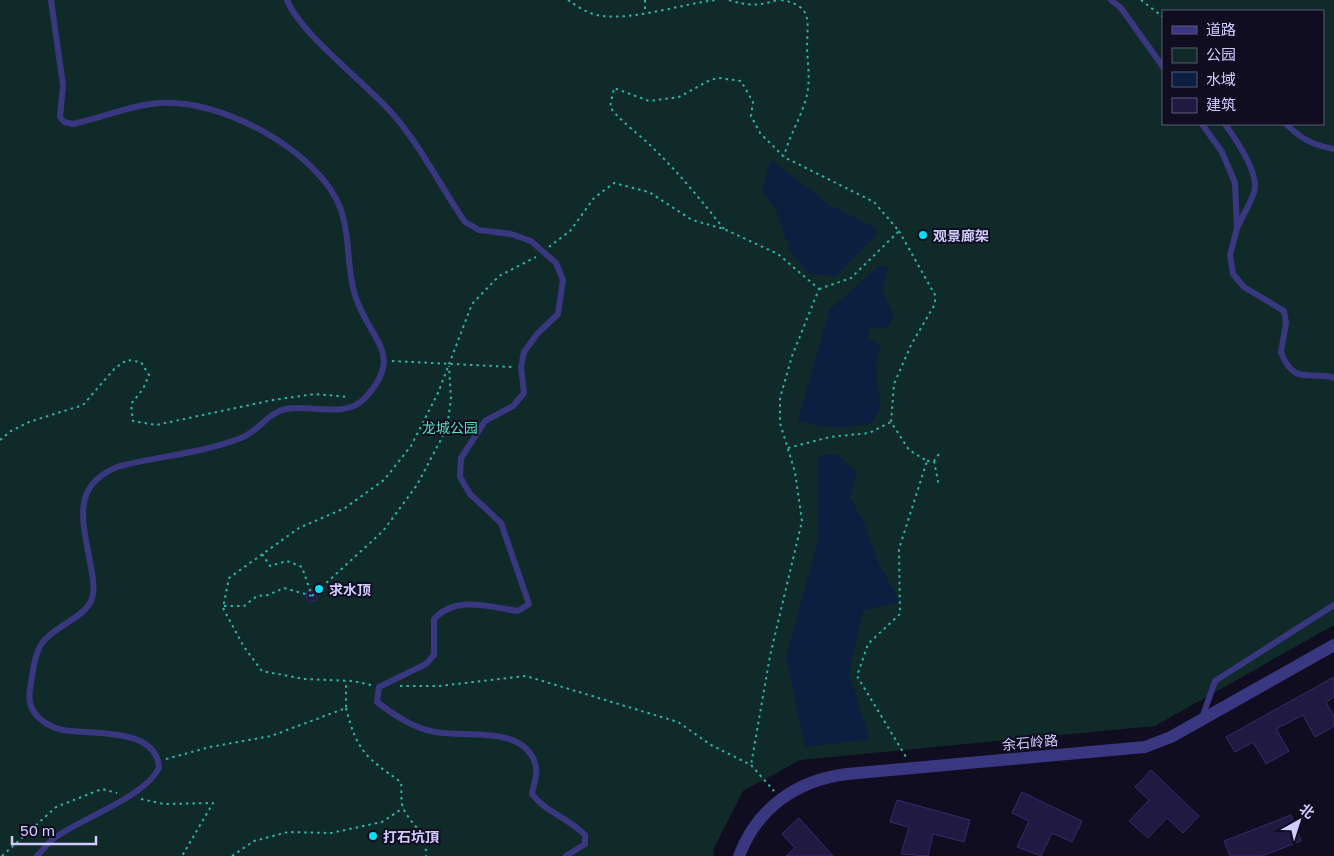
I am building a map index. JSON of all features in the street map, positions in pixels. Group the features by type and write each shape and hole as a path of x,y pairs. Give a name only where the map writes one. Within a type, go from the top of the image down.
{"street":[{"name":"余石岭路","path":"739,856 752,830 761,818 793,790 833,776 1131,749 1158,743 1334,645"}],"lane":[{"path":"37,856 53,839 128,796 156,775 159,768 159,761 151,750 122,735 58,729 37,716 30,705 31,682 41,644 52,633 85,609 93,597 92,572 82,517 86,493 95,479 109,470 235,440 252,432 268,417 284,410 345,409 364,399 382,375 384,360 354,292 348,235 341,208 320,178 296,155 270,135 243,120 204,107 160,103 140,106 73,124 64,122 60,117 63,85 50,0"},
{"path":"287,0 291,9 307,29 391,113 412,140 465,222 479,230 511,234 531,241 556,263 563,280 558,314 537,334 524,352 521,368 524,393 513,406 484,421 461,458 460,477 470,494 501,524 529,604 518,611 479,604 443,609 434,619 434,655 426,664 379,687 377,702 396,717 432,731 453,735 506,737 526,748 536,768 532,794 540,804 576,826 585,835 585,844 566,856"},
{"path":"1111,0 1121,8 1162,66"},
{"path":"1203,125 1230,168 1235,183 1237,228"},
{"path":"1226,125 1237,142 1250,169 1255,187 1237,228 1230,255 1233,274 1244,287 1284,311 1286,323 1280,347 1283,358 1296,374 1306,377 1334,378"},
{"path":"1287,125 1312,144 1334,149"},
{"path":"1202,719 1215,681 1334,605"}],"path":[{"path":"568,0 586,11 603,16 645,12 716,0"},
{"path":"645,0 645,12"},
{"path":"730,0 741,4 760,6 777,0"},
{"path":"781,0 796,3 805,11 809,31 807,48 810,71 805,101 788,140 784,157"},
{"path":"1141,0 1162,16"},
{"path":"724,228 685,181 652,147 621,122 610,107 614,88 649,101 678,97 710,80 720,78 741,82 753,102 751,116 760,133 784,157 874,202 899,231 935,295 935,304 911,345 894,384 891,422 909,450 927,461 934,461"},
{"path":"751,765 770,656 802,521 795,472 780,423 780,398 792,356 819,289 851,278 899,231"},
{"path":"778,254 819,289"},
{"path":"0,440 11,431 29,422 83,405 115,368 127,360 141,362 149,375 143,389 131,404 133,421 156,426 273,400 315,394 364,399"},
{"path":"384,360 521,368"},
{"path":"312,596 383,531 417,485 448,428 451,399 449,364"},
{"path":"788,448 830,436 869,433 891,422"},
{"path":"939,486 934,461 941,451"},
{"path":"913,768 857,676 868,644 900,614 899,549 903,529 927,461"},
{"path":"262,554 270,566 287,562 302,567 312,596"},
{"path":"224,606 244,606 257,596 268,595 284,588 312,596"},
{"path":"346,681 346,708 353,736 370,760 401,782 403,808 420,830 426,844 426,856"},
{"path":"159,761 210,747 272,736 346,708"},
{"path":"2,856 56,807 102,789 164,804 213,803 182,856"},
{"path":"232,856 254,841 288,832 331,833 382,822 403,808"}],"green space":[{"name":"龙城公园","path":"0,0 1334,0 1334,625 1155,726 800,760 743,791 713,850 714,856 0,856"}],"water":[{"path":"771,160 829,205 876,228 876,236 836,276 809,274 790,250 776,210 762,191"},
{"path":"879,266 888,267 882,290 894,316 888,328 869,328 869,339 880,345 876,366 881,409 871,424 843,427 816,425 798,420 830,309"},
{"path":"836,454 857,472 850,497 864,523 879,564 900,602 863,610 849,674 870,739 805,747 786,657 818,541 818,456"}],"building":[{"path":"313,590 317,595 316,600 310,602 306,598 307,592"},
{"path":"1334,677 1334,697 1326,702 1334,716 1334,726 1315,737 1303,715 1276,729 1289,751 1266,764 1253,742 1235,752 1226,737"},
{"path":"1151,770 1199,816 1183,833 1167,818 1148,838 1129,821 1149,800 1135,787"},
{"path":"1022,792 1082,821 1072,842 1052,833 1041,856 1017,847 1029,821 1012,813"},
{"path":"897,800 970,820 964,842 933,834 928,856 901,854 909,827 890,822"},
{"path":"1291,815 1301,841 1262,856 1230,856 1224,841"},
{"path":"799,818 833,856 786,856 795,848 782,834"}],"place":[{"name":"观景廊架","path":"923,235"},
{"name":"求水顶","path":"319,589"},
{"name":"打石坑頂","path":"373,836"}]}
